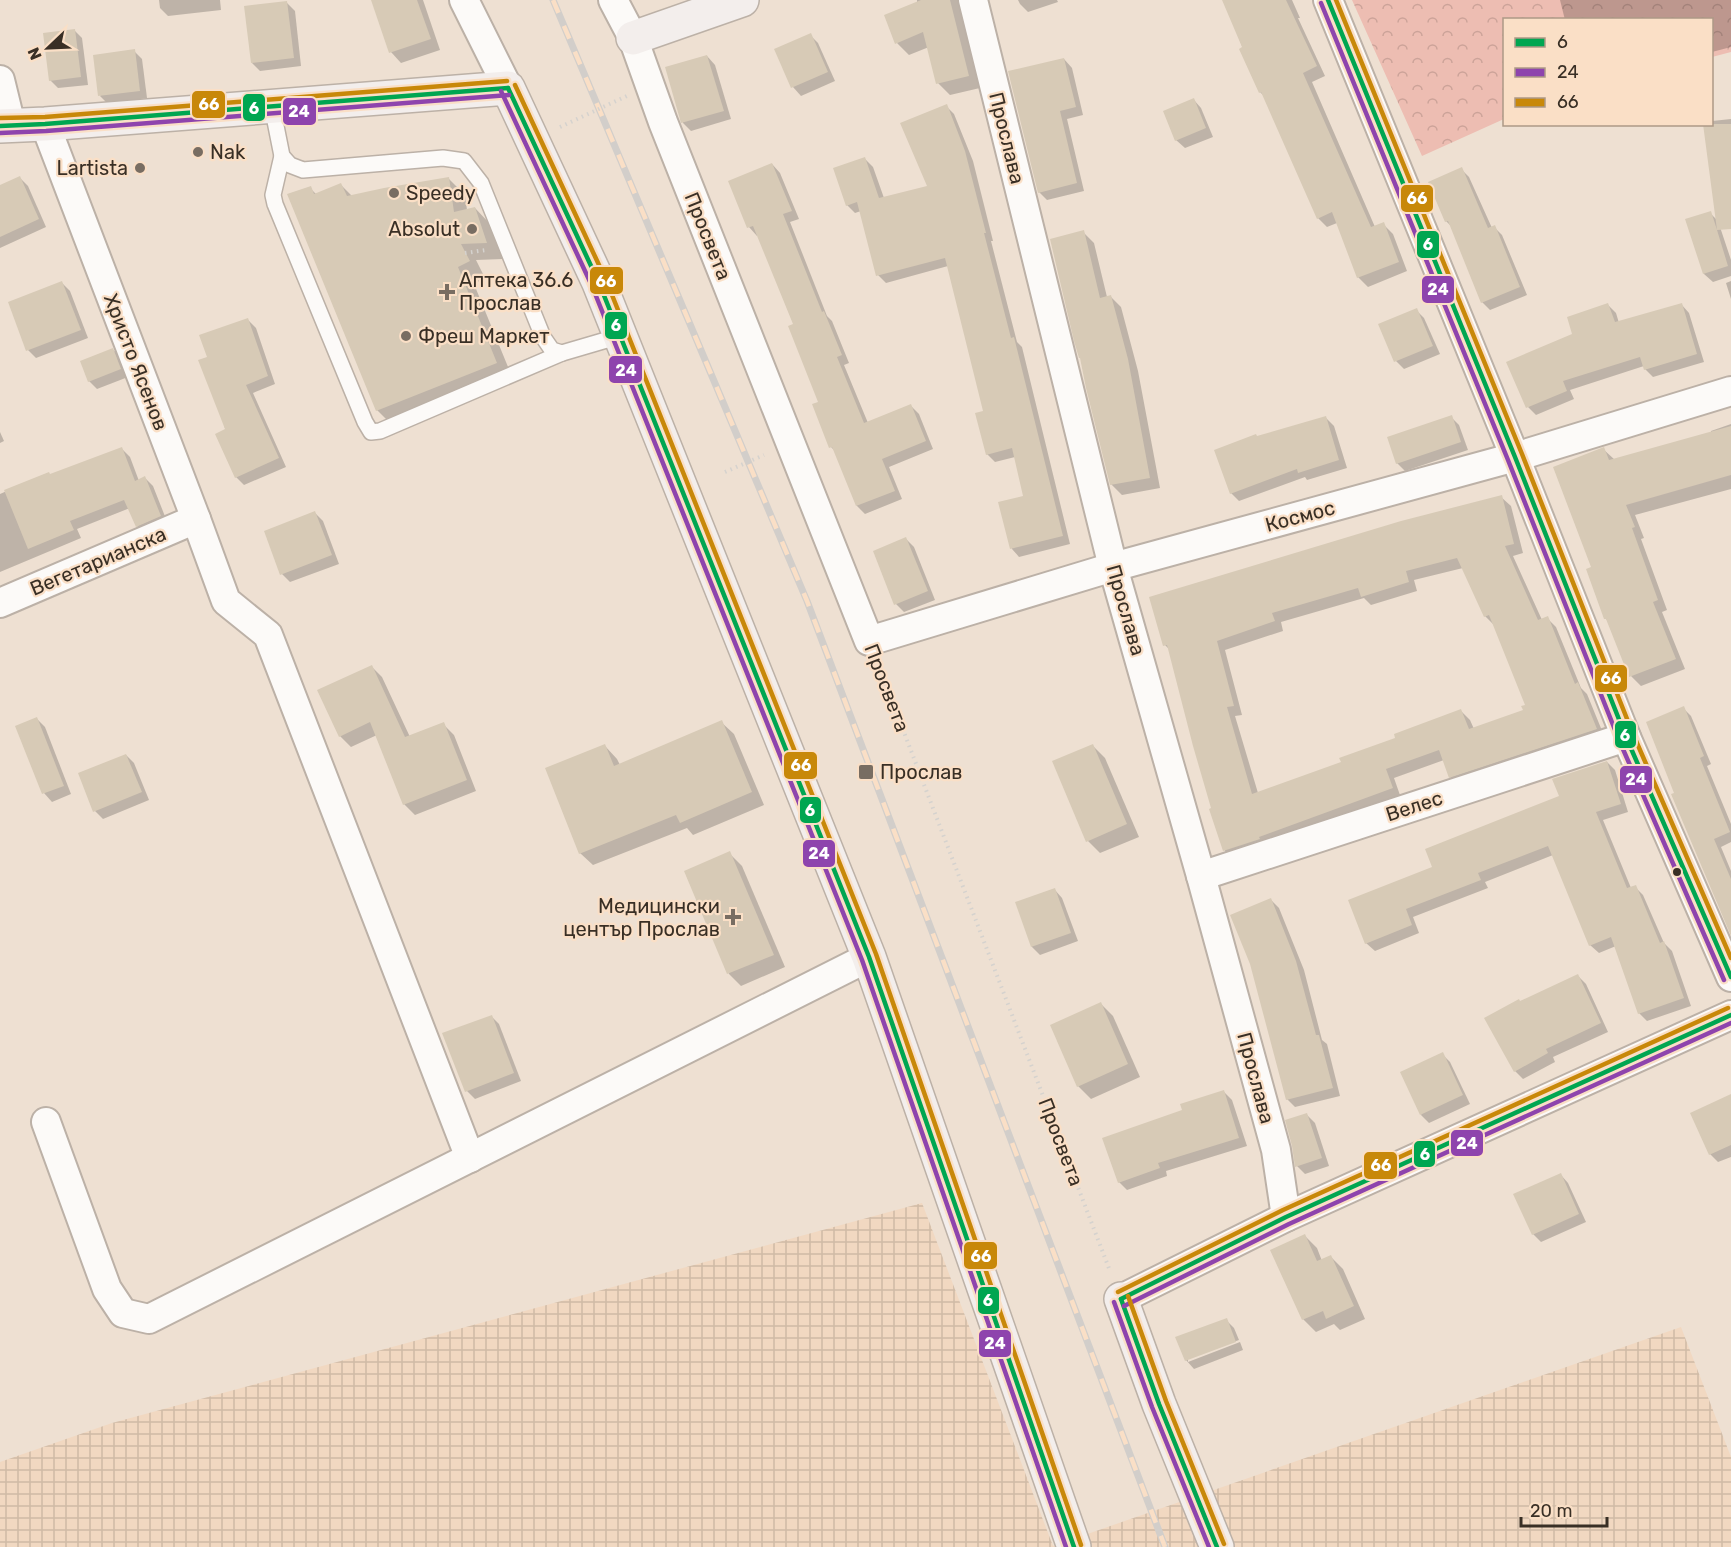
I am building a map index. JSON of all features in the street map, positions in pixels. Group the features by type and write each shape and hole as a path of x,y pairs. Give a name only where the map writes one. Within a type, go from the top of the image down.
{"street":[{"path":"464,0 508,87 599,283 869,957 1074,1547"},
{"name":"Просвета","path":"613,0 633,38 663,122 869,641"},
{"path":"633,38 742,0"},
{"name":"Прослава","path":"973,0 1113,567 1276,1150 1286,1217"},
{"path":"1328,0 1515,457 1626,737 1731,977"},
{"path":"0,80 5,125 45,124 508,87"},
{"name":"Христо Ясенов","path":"45,124 226,601 268,635 470,1158"},
{"name":"Космос","path":"869,641 1113,567 1515,457 1731,391"},
{"name":"Вегетарианска","path":"0,603 196,519"},
{"name":"Велес","path":"1201,876 1626,737"},
{"path":"46,1122 107,1288 123,1313 149,1319 869,957"},
{"path":"1217,1547 1159,1404 1121,1299 1286,1217 1731,1015"}],"lane":[{"path":"272,106 282,156 273,195 274,204 371,432 380,431 562,353 620,336"},
{"path":"282,156 290,165 303,170 444,158 464,161 482,183 543,337 552,350 562,353"}],"path":[{"path":"560,127 629,95"},
{"path":"725,472 764,455"},
{"name":"Просвета","path":"869,641 1121,1299"}],"shaded area":[{"path":"922,1203 1053,1546 1681,1327 1731,1457 1731,1547 0,1547 0,1462 112,1423"}],"green space":[{"path":"1352,0 1731,0 1731,52 1713,57 1713,18 1503,18 1503,119 1422,156"}],"building":[{"path":"371,0 417,0 431,39 389,53"},
{"path":"921,0 950,0 969,76 936,84 923,32 895,44 884,15"},
{"path":"1222,0 1286,0 1317,66 1303,73 1371,227 1384,222 1399,262 1357,278 1332,212 1317,219 1261,92 1259,93 1239,49 1242,47"},
{"path":"287,1 294,58 251,63 244,6"},
{"path":"75,29 81,77 49,81 43,33"},
{"path":"811,33 828,72 791,88 774,49"},
{"path":"135,49 140,91 98,96 93,55"},
{"path":"707,55 724,111 681,123 665,67"},
{"path":"1064,58 1076,107 1060,111 1077,183 1038,193 1008,71"},
{"path":"1194,98 1206,128 1175,141 1163,111"},
{"path":"947,104 965,151 986,233 984,233 1011,338 1014,337 1063,536 1010,549 998,502 1023,496 1012,448 986,455 975,413 983,411 945,258 876,276 857,202 846,206 833,168 865,157 879,198 927,186 900,123"},
{"path":"1731,124 1731,229 1717,230 1703,126"},
{"path":"772,163 792,211 783,214 822,312 824,311 842,355 837,357 864,423 911,404 926,441 882,459 895,491 856,506 832,447 829,448 812,404 818,402 788,326 793,324 753,226 747,228 728,181"},
{"path":"1462,167 1488,228 1495,225 1520,287 1481,303 1448,221 1445,222 1428,182"},
{"path":"20,176 39,219 0,237 0,185"},
{"path":"449,177 454,212 475,207 487,243 461,244 470,261 458,267 497,363 376,411 287,194 311,186 314,194 341,183 347,196"},
{"path":"1711,211 1728,266 1703,274 1685,219"},
{"path":"1084,230 1100,298 1111,295 1128,359 1150,478 1110,485 1050,239"},
{"path":"62,281 81,330 26,351 8,302"},
{"path":"1608,303 1615,322 1682,303 1697,354 1644,370 1640,357 1563,381 1567,391 1526,408 1506,362 1572,334 1567,317"},
{"path":"1417,308 1433,346 1394,362 1378,324"},
{"path":"248,318 268,376 246,385 279,458 235,478 215,434 225,429 198,360 207,357 199,335"},
{"path":"113,348 121,369 88,382 80,361"},
{"path":"1452,415 1461,442 1396,464 1387,437"},
{"path":"1326,416 1339,460 1298,473 1297,469 1230,494 1214,450 1256,434 1257,436"},
{"path":"1731,426 1731,475 1626,505 1658,600 1653,602 1676,659 1629,677 1606,619 1604,619 1586,569 1591,567 1553,467 1604,447 1609,460"},
{"path":"122,447 135,481 145,476 161,516 136,527 124,500 70,521 74,530 28,549 4,490"},
{"path":"1502,495 1514,544 1505,546 1538,620 1548,616 1575,684 1578,682 1597,729 1449,778 1439,750 1386,769 1393,788 1223,851 1209,809 1211,808 1167,645 1163,646 1149,597 1401,521","holes":["1457,558 1484,617 1489,615 1525,705 1521,706 1523,710 1469,729 1461,709 1394,734 1395,738 1339,758 1341,762 1252,794 1227,707 1234,706 1217,641 1275,621 1272,613 1358,588 1361,597 1409,582 1406,571"]},
{"path":"315,511 332,555 280,575 264,531"},
{"path":"906,537 928,591 894,605 873,551"},
{"path":"372,665 405,737 444,722 467,780 403,805 370,722 339,737 317,690"},
{"path":"1684,706 1704,756 1700,758 1730,832 1714,839 1731,879 1731,936 1671,794 1674,793 1646,722"},
{"path":"37,717 64,786 42,794 15,726"},
{"path":"722,720 752,792 680,823 676,815 579,854 545,768 605,744 614,766"},
{"path":"1093,744 1127,824 1086,842 1052,761"},
{"path":"126,754 142,792 93,812 78,773"},
{"path":"1607,761 1621,804 1596,812 1627,888 1636,885 1660,943 1664,941 1684,998 1638,1014 1611,937 1589,946 1548,846 1478,873 1481,880 1406,909 1412,925 1365,944 1348,900 1432,867 1425,849 1559,796 1552,779"},
{"path":"730,851 774,955 727,974 684,871"},
{"path":"1055,888 1071,933 1031,947 1015,902"},
{"path":"1271,898 1296,961 1333,1088 1286,1100 1250,964 1230,915"},
{"path":"1578,974 1601,1023 1546,1049 1548,1053 1514,1072 1484,1018 1519,999 1520,1001"},
{"path":"1101,1002 1128,1064 1077,1087 1050,1025"},
{"path":"492,1015 514,1073 465,1092 442,1033"},
{"path":"1443,1052 1463,1095 1420,1115 1400,1072"},
{"path":"1224,1090 1239,1138 1158,1163 1160,1168 1118,1183 1102,1138 1182,1110 1180,1104"},
{"path":"1731,1094 1731,1145 1709,1155 1690,1113"},
{"path":"1307,1113 1322,1158 1295,1167 1285,1120"},
{"path":"1561,1173 1579,1214 1532,1235 1513,1194"},
{"path":"1305,1234 1317,1261 1331,1255 1354,1306 1326,1319 1323,1311 1302,1320 1270,1250"},
{"path":"1227,1318 1236,1342 1185,1361 1175,1337"}],"railway":[{"path":"553,0 807,601 1165,1547"}],"transit line":[{"name":"6","path":"1328,0 1515,457 1626,737 1731,977"},
{"name":"66","path":"1336,0 1522,454 1633,734 1731,958"},
{"name":"24","path":"1321,3 1508,460 1619,740 1724,980"},
{"name":"66","path":"0,118 45,117 507,81"},
{"name":"66","path":"515,85 606,280 876,954 1081,1545"},
{"name":"6","path":"508,88 599,283 869,957 1074,1547"},
{"name":"6","path":"0,126 508,88"},
{"name":"24","path":"501,91 592,286 862,960 1066,1547"},
{"name":"24","path":"0,133 509,95"},
{"name":"66","path":"1118,1292 1283,1210 1728,1008"},
{"name":"6","path":"1121,1299 1286,1217 1731,1015"},
{"name":"24","path":"1124,1306 1289,1224 1731,1023"},
{"name":"66","path":"1128,1296 1166,1401 1224,1544"},
{"name":"6","path":"1121,1299 1159,1404 1217,1547"},
{"name":"24","path":"1114,1302 1152,1407 1209,1547"}],"place":[{"name":"Nak","path":"198,152"},
{"name":"Lartista","path":"140,168"},
{"name":"Speedy","path":"394,193"},
{"name":"Absolut","path":"472,229"},
{"name":"Аптека 36.6 Прослав","path":"447,292"},
{"name":"Фреш Маркет","path":"406,336"},
{"name":"Прослав","path":"866,772"},
{"name":"Медицински център Прослав","path":"733,917"}]}
